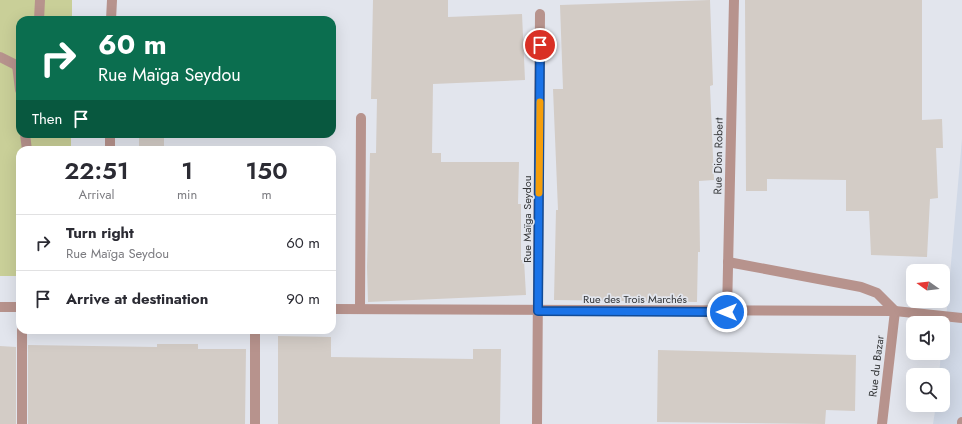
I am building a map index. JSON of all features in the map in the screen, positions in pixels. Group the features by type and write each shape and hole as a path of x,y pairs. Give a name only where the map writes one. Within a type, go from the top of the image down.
{"street":[{"path":"39,16 40,0"},
{"path":"111,16 112,0"},
{"name":"Rue Dion Robert","path":"727,312 734,0"},
{"name":"Rue Maïga Seydou","path":"537,424 540,14"},
{"path":"0,57 16,65"},
{"path":"360,310 361,118"},
{"path":"728,262 861,288 877,293 895,311"},
{"path":"0,307 16,307"},
{"name":"Rue des Trois Marchés","path":"336,309 727,312 895,311 962,318"},
{"name":"Rue du Bazar","path":"882,424 895,311"},
{"path":"22,334 22,424"},
{"path":"255,334 255,424"}],"shaded area":[{"path":"962,139 962,424 933,424 935,412 950,412 950,368 940,368 940,360 950,360 950,316 946,316 947,308 950,308 950,274"}],"green space":[{"path":"0,0 72,0 72,16 16,16 16,138 71,138 71,146 16,146 16,276 0,276"}],"building":[{"path":"373,0 448,0 448,17 522,14 525,80 433,84 432,153 441,153 441,162 519,162 518,204 521,204 521,260 524,260 526,295 368,302 367,267 370,153 376,153 377,99 371,99"},
{"path":"710,0 713,85 710,86 714,180 699,181 700,252 698,252 697,302 554,300 556,210 558,210 553,89 563,89 560,5"},
{"path":"745,0 922,0 922,120 942,119 943,148 936,148 938,198 930,199 927,257 871,255 869,211 846,211 846,180 767,179 767,191 746,191"},
{"path":"139,138 164,138 164,146 139,146"},
{"path":"278,336 331,337 331,357 473,359 473,349 501,349 500,424 278,424"},
{"path":"157,344 198,344 198,349 246,349 245,424 28,424 28,345 157,347"},
{"path":"0,346 16,347 16,424 0,424"},
{"path":"658,350 856,355 855,411 826,410 825,424 657,422"}],"slow traffic":[{"path":"539,193 540,102"}],"route":[{"path":"540,45 538,311 727,312"}]}
